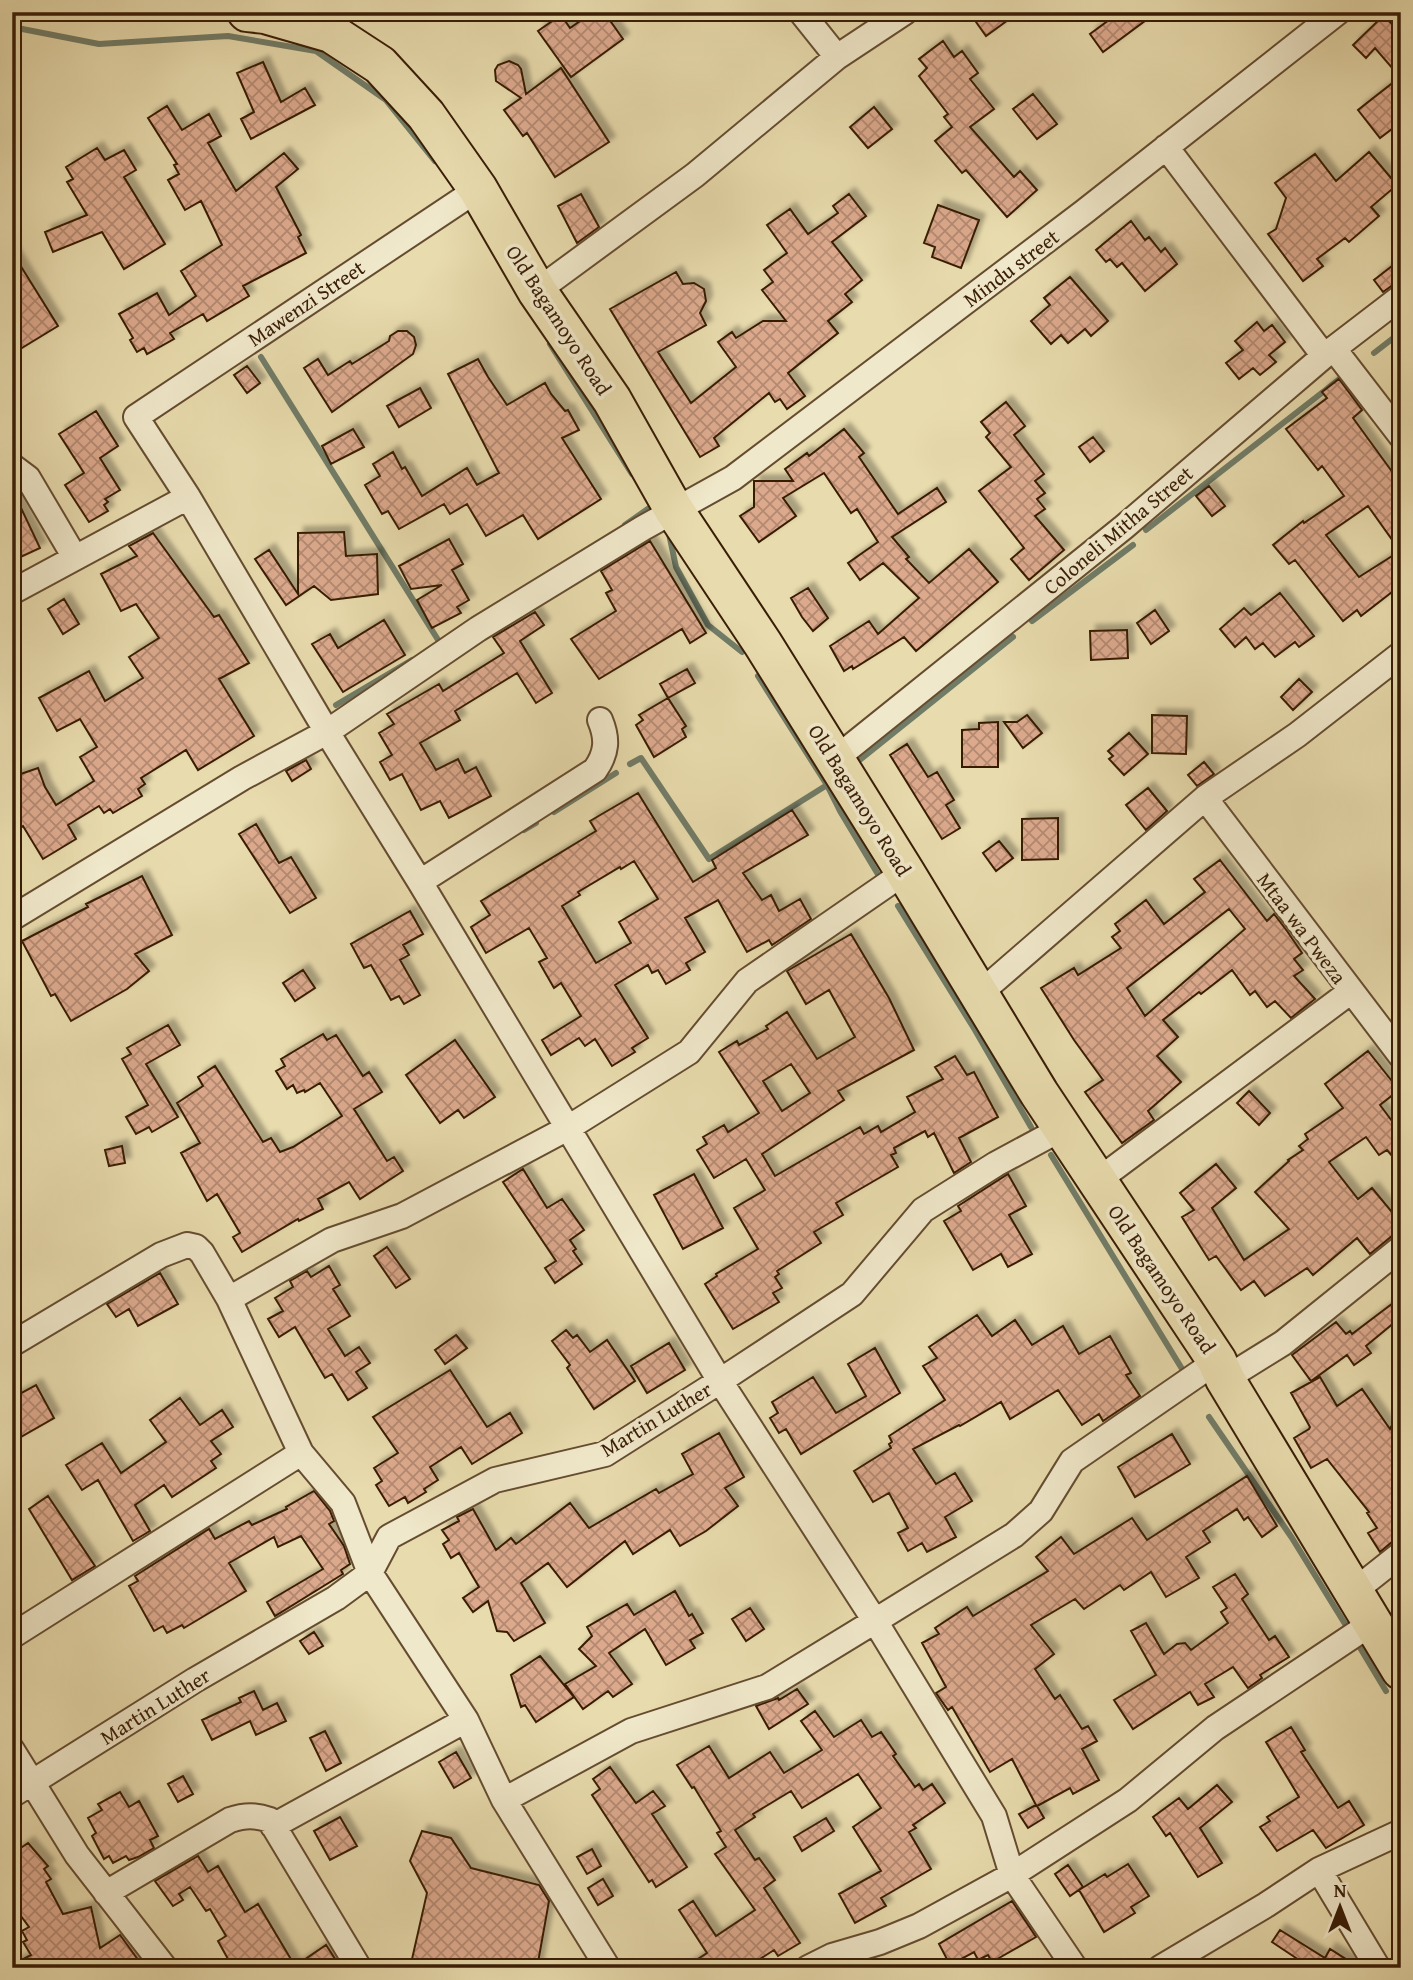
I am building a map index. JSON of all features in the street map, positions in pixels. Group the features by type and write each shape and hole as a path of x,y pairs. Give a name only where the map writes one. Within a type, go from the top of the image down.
{"main road":[{"name":"Old Bagamoyo Road","path":"247,12 265,14 331,33 380,65 426,115 478,189 537,290 611,400 674,510 763,644 1063,1128 1221,1370 1401,1670"}],"street":[{"path":"801,12 837,57"},
{"path":"537,290 695,175 837,57 905,12"},
{"name":"Mindu street","path":"12,918 242,778 327,732 478,629 674,510 733,478 1084,212 1338,12"},
{"path":"1166,146 1329,352 1401,436"},
{"name":"Mawenzi Street","path":"188,496 136,417 478,189"},
{"name":"Coloneli Mitha Street","path":"834,760 1124,527 1329,352 1401,298"},
{"path":"12,466 28,478 74,556"},
{"path":"12,592 188,496 327,732 420,881 720,1381 875,1621 994,1816 1012,1875 1075,1968"},
{"path":"979,994 1205,799 1297,735 1401,653"},
{"path":"420,881 595,770 603,759 607,746 600,720"},
{"name":"Mtaa wa Pweza","path":"1205,799 1401,1056"},
{"path":"229,1299 332,1240 402,1216 568,1129 689,1052 747,981 905,872"},
{"path":"1097,1181 1350,992"},
{"name":"Martin Luther","path":"23,1789 195,1680 335,1598 370,1573 390,1537 495,1479 604,1454 720,1381 852,1294 923,1210 996,1164 1063,1128"},
{"path":"12,1344 161,1255 187,1245 196,1247 202,1253 229,1299 301,1453 342,1503 370,1573 466,1720 504,1800 608,1968"},
{"path":"504,1800 631,1731 767,1686 875,1621 1014,1535 1041,1511 1072,1461 1221,1370 1283,1343 1401,1248"},
{"path":"12,1636 301,1453"},
{"path":"807,1968 832,1956 880,1942 919,1926 1012,1875 1128,1800 1362,1608 1401,1554"},
{"path":"273,1826 466,1720"},
{"path":"12,1750 23,1789 165,1968"},
{"path":"106,1893 230,1820 257,1816 270,1820 359,1968"},
{"path":"1160,1968 1319,1870 1401,1832"},
{"path":"1319,1870 1378,1968"}],"building":[{"path":"593,12 604,12 623,39 571,77 538,31 561,15 570,28"},
{"path":"969,12 1019,12 986,36"},
{"path":"1120,12 1157,12 1103,52 1090,34"},
{"path":"1383,16 1401,32 1401,122 1380,138 1358,110 1400,77 1375,48 1366,58 1353,45"},
{"path":"943,41 954,57 962,51 978,73 970,79 994,109 970,127 1014,177 1020,171 1037,190 1007,217 966,170 962,173 935,141 952,127 944,117 948,114 919,76 927,68 919,59"},
{"path":"509,61 521,69 526,94 561,68 609,142 555,177 527,133 523,136 504,110 521,98 496,81 495,70 498,65"},
{"path":"263,62 281,102 305,88 315,105 251,139 241,119 254,112 237,73"},
{"path":"1033,94 1057,124 1037,139 1013,109"},
{"path":"167,106 182,130 209,114 221,136 208,143 236,191 284,153 298,169 276,187 301,235 298,237 306,253 243,286 249,296 207,321 203,314 170,333 174,339 147,354 144,348 137,352 130,340 133,338 119,314 157,293 169,315 196,296 181,271 222,245 201,201 185,210 168,180 179,174 174,165 177,164 148,118"},
{"path":"874,107 892,129 868,148 850,127"},
{"path":"97,148 105,160 124,150 136,170 124,177 165,244 124,269 102,232 53,252 45,232 87,215 67,182 73,179 66,167"},
{"path":"1369,152 1397,185 1371,207 1379,216 1349,242 1345,238 1317,259 1323,266 1303,281 1268,234 1276,229 1286,198 1275,183 1315,154 1336,181"},
{"path":"581,194 599,227 577,243 558,206"},
{"path":"849,194 866,216 832,242 862,280 845,294 852,302 828,321 838,333 788,373 805,396 787,409 780,399 775,402 769,393 714,438 719,446 700,457 610,309 676,272 683,284 694,283 704,289 706,301 700,313 706,325 658,352 691,403 736,367 718,342 732,332 736,338 763,321 786,321 762,290 773,282 764,270 787,253 767,225 790,209 808,234 838,213 833,206"},
{"path":"938,205 979,220 961,268 932,257 935,247 924,243"},
{"path":"1131,221 1145,240 1149,237 1161,252 1165,248 1177,264 1145,291 1122,263 1117,267 1110,259 1106,262 1096,250"},
{"path":"12,252 58,326 12,354"},
{"path":"1401,259 1401,282 1383,292 1374,280"},
{"path":"1070,277 1108,321 1091,336 1085,329 1068,343 1061,335 1051,344 1031,321 1050,305 1044,298"},
{"path":"1257,322 1264,331 1272,325 1285,342 1269,355 1276,362 1260,375 1253,368 1239,379 1226,363 1243,350 1235,341"},
{"path":"398,331 407,331 414,337 416,345 413,354 332,412 304,368 318,359 328,375 389,341 390,336"},
{"path":"478,359 507,405 545,383 565,411 568,410 579,430 562,438 601,499 538,539 523,515 486,536 467,504 450,514 444,504 399,529 388,511 382,514 365,485 380,476 373,464 393,452 422,496 467,468 477,485 499,473 448,374"},
{"path":"247,366 260,383 247,393 234,375"},
{"path":"1339,379 1362,410 1353,418 1401,484 1401,585 1361,616 1357,610 1343,621 1295,560 1289,564 1273,545 1303,521 1304,523 1344,496 1322,466 1318,470 1286,429 1327,398 1322,392","holes":["1368,506 1400,551 1359,577 1326,535"]},
{"path":"420,388 431,408 399,427 387,406"},
{"path":"1006,402 1025,426 1014,435 1044,474 1035,481 1045,493 1037,499 1045,509 1035,516 1064,550 1029,580 1011,559 1024,548 979,491 1011,467 986,437 990,433 981,422"},
{"path":"96,411 118,446 100,458 120,490 105,499 108,502 104,505 108,511 89,522 65,485 84,473 59,434"},
{"path":"353,429 364,447 331,464 322,446"},
{"path":"844,429 864,453 859,457 898,514 937,488 946,502 892,537 909,557 906,559 929,583 969,549 998,582 916,651 904,637 853,669 852,666 844,671 830,646 869,621 878,634 919,598 883,563 860,580 848,563 878,542 857,509 851,513 824,473 783,498 796,516 759,542 740,516 754,507 754,481 793,481 785,469 807,453 809,456"},
{"path":"1093,437 1104,451 1090,462 1079,447"},
{"path":"1209,486 1225,506 1212,516 1196,496"},
{"path":"12,489 40,548 12,561"},
{"path":"344,532 346,556 377,554 378,594 331,600 314,586 286,605 255,559 269,550 298,594 298,533"},
{"path":"153,533 214,617 219,615 249,663 219,679 254,736 198,770 186,750 141,778 145,784 138,789 142,796 113,813 110,809 104,813 99,806 68,825 76,839 43,859 23,826 12,832 12,777 38,768 56,805 94,781 80,757 97,747 80,719 57,731 39,698 89,671 105,701 143,678 129,657 159,638 136,604 121,611 101,574 137,556 129,546"},
{"path":"449,539 463,564 452,570 469,600 457,607 461,613 432,628 417,600 442,585 411,589 399,566"},
{"path":"650,541 706,633 690,643 682,629 599,679 571,639 616,611 606,593 612,590 601,571"},
{"path":"808,588 828,618 813,631 791,598"},
{"path":"1280,593 1314,636 1299,647 1295,642 1275,657 1263,643 1255,649 1246,637 1235,647 1220,629 1244,608 1251,615"},
{"path":"64,599 79,624 63,634 48,609"},
{"path":"1155,610 1169,631 1151,644 1137,623"},
{"path":"535,612 544,625 520,641 552,693 536,703 517,673 455,711 460,720 420,743 436,770 458,759 465,773 476,767 491,796 449,818 440,801 421,810 402,774 390,780 380,762 392,755 379,733 394,724 387,714 439,684 443,691 504,653 493,637"},
{"path":"384,620 405,655 343,692 312,644 330,634 338,648"},
{"path":"1127,630 1128,658 1091,660 1090,631"},
{"path":"687,669 695,683 668,698 660,684"},
{"path":"1299,679 1312,692 1293,710 1281,697"},
{"path":"668,698 686,726 682,729 686,737 654,757 636,725 643,720 639,715"},
{"path":"1027,715 1042,733 1023,748 1004,722 1017,722"},
{"path":"1152,715 1187,716 1186,754 1152,753"},
{"path":"998,722 998,767 962,767 962,730 979,729 979,723"},
{"path":"1129,733 1148,754 1124,775 1109,759 1113,756 1108,751"},
{"path":"907,744 928,777 937,772 954,800 946,805 960,828 942,839 890,755"},
{"path":"306,760 311,769 292,781 286,771"},
{"path":"1204,762 1214,774 1197,786 1188,775"},
{"path":"1148,788 1167,811 1146,830 1126,805"},
{"path":"638,793 693,882 716,868 712,860 792,810 808,835 743,873 762,900 771,895 779,911 800,899 811,919 772,945 769,940 747,952 718,900 685,918 705,952 686,963 690,970 666,984 658,970 652,973 648,965 615,985 648,1038 632,1048 635,1052 612,1066 595,1039 585,1046 579,1038 551,1055 542,1040 581,1016 561,983 554,988 539,962 547,958 529,928 486,953 471,927 490,915 481,901 596,831 590,821","holes":["634,861 658,899 619,922 631,943 596,963 562,906 580,895 578,892"]},
{"path":"1058,818 1058,859 1022,860 1022,819"},
{"path":"256,824 279,863 291,857 316,898 290,913 239,834"},
{"path":"999,841 1013,858 996,871 983,853"},
{"path":"1220,860 1267,921 1274,914 1287,931 1302,953 1294,959 1303,970 1294,976 1315,999 1291,1018 1275,1001 1267,1007 1255,991 1250,995 1232,970 1201,994 1199,992 1163,1020 1178,1037 1157,1056 1181,1082 1148,1111 1154,1120 1122,1143 1085,1092 1103,1080 1041,988 1074,968 1078,975 1121,948 1112,937 1120,931 1115,924 1146,900 1164,924 1205,892 1194,879","holes":["1229,909 1245,929 1145,1016 1127,988"]},
{"path":"142,876 172,935 135,954 149,971 127,989 71,1021 55,994 51,996 22,941"},
{"path":"410,911 423,934 403,945 409,955 400,960 420,995 404,1004 399,996 391,1000 371,965 364,968 351,944"},
{"path":"851,934 889,998 914,1050 838,1091 844,1100 762,1154 775,1176 860,1127 864,1134 878,1126 881,1132 915,1112 907,1097 943,1079 935,1067 955,1056 967,1075 974,1072 998,1117 959,1138 971,1162 954,1173 934,1133 928,1137 925,1131 894,1148 896,1153 891,1155 898,1167 836,1203 843,1215 814,1232 821,1243 777,1271 779,1274 775,1277 782,1288 773,1293 779,1302 733,1329 705,1284 717,1276 716,1274 758,1249 734,1208 765,1190 746,1159 714,1178 697,1150 707,1144 703,1137 724,1125 728,1132 759,1113 719,1052 737,1041 739,1045 768,1029 766,1026 787,1012 817,1059 855,1037 829,990 806,1004 787,971","holes":["791,1064 810,1093 782,1111 763,1081"]},
{"path":"303,970 315,988 295,1001 283,983"},
{"path":"168,1025 180,1045 146,1064 178,1117 152,1132 149,1127 136,1134 126,1117 148,1105 122,1059 131,1054 127,1048"},
{"path":"323,1034 327,1040 336,1035 363,1076 369,1072 382,1092 354,1109 387,1161 394,1157 403,1171 360,1199 349,1182 318,1199 323,1209 299,1221 298,1219 242,1252 233,1237 240,1233 217,1194 207,1201 181,1153 200,1143 177,1103 203,1086 198,1077 215,1066 263,1142 271,1138 280,1152 293,1147 342,1116 320,1083 305,1092 304,1090 297,1093 293,1085 287,1089 276,1071 285,1066 281,1059"},
{"path":"455,1040 495,1097 464,1118 458,1110 440,1123 406,1075"},
{"path":"1368,1051 1399,1090 1380,1105 1401,1133 1401,1166 1387,1150 1379,1155 1366,1137 1329,1162 1358,1199 1372,1188 1401,1223 1401,1233 1392,1236 1370,1254 1357,1238 1313,1275 1307,1268 1265,1296 1254,1281 1241,1290 1216,1256 1209,1260 1182,1217 1194,1210 1180,1193 1216,1164 1236,1188 1212,1208 1244,1260 1289,1229 1255,1192 1288,1160 1303,1150 1299,1146 1308,1139 1305,1134 1343,1108 1325,1084"},
{"path":"1249,1091 1270,1113 1259,1125 1237,1103"},
{"path":"122,1146 125,1163 109,1166 105,1150"},
{"path":"523,1169 547,1208 562,1199 584,1230 570,1240 576,1249 573,1251 582,1264 555,1283 545,1268 556,1261 503,1182"},
{"path":"694,1174 723,1228 683,1249 654,1195"},
{"path":"1008,1174 1026,1206 1009,1215 1032,1254 1008,1267 1001,1254 973,1270 944,1221 961,1211 958,1206"},
{"path":"387,1247 410,1279 396,1288 374,1256"},
{"path":"329,1266 340,1285 333,1289 350,1316 328,1329 345,1356 359,1347 370,1363 356,1372 367,1388 348,1400 332,1374 325,1378 295,1327 279,1337 268,1319 283,1311 275,1298 293,1287 290,1281 307,1271 311,1277"},
{"path":"160,1273 178,1304 138,1326 129,1309 116,1317 107,1304"},
{"path":"1401,1297 1401,1317 1366,1346 1371,1353 1354,1365 1347,1355 1311,1381 1292,1355 1336,1322 1346,1334 1350,1331 1352,1334"},
{"path":"977,1315 992,1336 1015,1320 1032,1345 1063,1326 1079,1354 1110,1336 1131,1373 1126,1375 1140,1396 1103,1421 1099,1414 1082,1425 1058,1390 1010,1419 1001,1402 913,1449 936,1484 955,1473 972,1501 945,1517 956,1537 927,1552 922,1543 908,1551 898,1533 908,1528 889,1493 873,1502 854,1471 891,1448 889,1436 945,1400 923,1366 937,1358 929,1347"},
{"path":"566,1330 573,1338 577,1335 590,1352 607,1340 635,1381 594,1409 567,1368 570,1365 552,1341"},
{"path":"456,1335 467,1348 445,1364 435,1350"},
{"path":"669,1343 685,1370 647,1393 631,1366"},
{"path":"875,1348 900,1393 801,1454 786,1429 779,1433 770,1418 778,1413 772,1402 813,1377 836,1413 866,1396 848,1364"},
{"path":"450,1370 487,1427 510,1413 522,1433 472,1464 461,1447 430,1467 438,1480 424,1489 426,1492 408,1503 405,1497 389,1506 376,1485 382,1481 374,1468 398,1453 373,1417"},
{"path":"1320,1377 1337,1406 1362,1389 1390,1429 1391,1427 1401,1438 1401,1539 1392,1542 1380,1552 1368,1533 1377,1528 1367,1513 1369,1512 1327,1459 1311,1468 1294,1438 1310,1427 1291,1393"},
{"path":"36,1385 54,1418 12,1442 12,1398"},
{"path":"180,1398 200,1425 222,1410 233,1427 211,1441 221,1454 211,1461 216,1468 172,1497 164,1485 135,1505 150,1531 133,1541 98,1480 82,1490 66,1465 102,1443 121,1473 166,1442 150,1420"},
{"path":"719,1433 744,1477 725,1488 738,1506 706,1531 680,1546 670,1530 633,1554 625,1541 567,1587 548,1563 521,1583 545,1623 514,1641 507,1632 497,1631 488,1601 473,1612 463,1598 479,1587 459,1553 451,1558 443,1544 449,1540 442,1530 459,1521 457,1517 473,1509 496,1550 511,1538 516,1544 570,1503 589,1528 656,1489 659,1493 693,1474 682,1454"},
{"path":"1172,1434 1190,1464 1135,1497 1118,1467"},
{"path":"1247,1476 1277,1526 1262,1537 1248,1517 1244,1520 1237,1509 1203,1531 1210,1542 1186,1557 1199,1578 1166,1597 1151,1572 1124,1590 1120,1585 1084,1609 1075,1599 1031,1625 1054,1654 1035,1669 1055,1699 1060,1695 1082,1729 1088,1726 1097,1741 1082,1749 1099,1780 1073,1794 1070,1788 1037,1806 1044,1818 1028,1828 1019,1814 1036,1805 1012,1759 990,1772 952,1707 948,1710 936,1693 946,1687 922,1643 939,1634 935,1628 967,1607 973,1616 1048,1571 1036,1557 1061,1537 1074,1554 1132,1518 1147,1540"},
{"path":"314,1491 330,1511 334,1521 329,1524 344,1546 350,1564 341,1570 343,1574 275,1616 267,1602 323,1569 301,1536 278,1547 274,1537 229,1563 246,1591 184,1628 182,1625 167,1633 163,1626 154,1631 129,1586 138,1581 135,1576 209,1529 215,1539 249,1521 252,1525 287,1509 286,1507"},
{"path":"48,1496 95,1566 72,1580 29,1509"},
{"path":"1235,1574 1248,1594 1242,1599 1269,1640 1275,1636 1289,1657 1260,1675 1262,1678 1248,1688 1233,1667 1205,1684 1214,1697 1198,1705 1190,1692 1133,1729 1114,1700 1156,1675 1131,1631 1146,1623 1164,1654 1177,1644 1185,1643 1191,1650 1228,1623 1221,1612 1227,1608 1213,1587"},
{"path":"675,1591 689,1616 692,1614 703,1633 690,1640 695,1648 666,1665 645,1629 609,1653 632,1684 613,1697 608,1691 583,1709 565,1684 596,1666 579,1649 592,1636 587,1627 627,1604 634,1615"},
{"path":"750,1608 764,1629 746,1641 732,1619"},
{"path":"314,1632 323,1646 309,1654 300,1641"},
{"path":"540,1656 574,1697 536,1722 525,1705 521,1707 511,1675"},
{"path":"797,1689 808,1704 769,1729 756,1706 778,1698 779,1700"},
{"path":"254,1691 263,1710 277,1703 286,1721 256,1735 250,1721 212,1740 202,1720 241,1702 239,1698"},
{"path":"815,1711 834,1737 861,1720 872,1737 881,1732 896,1754 893,1756 915,1787 919,1784 923,1790 932,1784 945,1803 913,1825 916,1828 909,1832 931,1869 881,1898 886,1906 855,1923 839,1894 881,1871 853,1827 881,1808 858,1774 802,1808 791,1791 753,1814 755,1817 735,1830 755,1860 759,1858 775,1880 764,1888 800,1943 778,1956 774,1950 746,1968 684,1968 707,1953 679,1910 693,1901 716,1936 755,1910 715,1854 726,1847 717,1833 721,1831 677,1765 709,1746 729,1778 770,1752 784,1773 822,1750 801,1721"},
{"path":"1291,1727 1305,1750 1301,1752 1338,1808 1349,1801 1364,1825 1326,1848 1313,1830 1277,1851 1260,1827 1270,1821 1267,1817 1299,1797 1266,1742"},
{"path":"325,1731 341,1763 326,1771 310,1738"},
{"path":"456,1752 471,1778 454,1788 439,1762"},
{"path":"610,1767 636,1803 653,1791 665,1806 652,1814 687,1867 656,1887 652,1880 649,1882 592,1795 600,1789 593,1779"},
{"path":"183,1776 193,1794 178,1802 168,1784"},
{"path":"1217,1785 1232,1802 1200,1828 1222,1863 1198,1877 1170,1833 1166,1836 1153,1817 1179,1798 1188,1809"},
{"path":"120,1792 129,1807 139,1801 158,1836 150,1840 154,1848 138,1857 129,1860 126,1856 113,1863 109,1856 104,1859 92,1836 96,1833 88,1818 102,1810 98,1804"},
{"path":"340,1817 357,1846 330,1860 314,1831"},
{"path":"826,1818 834,1831 802,1851 794,1837"},
{"path":"422,1831 451,1838 471,1868 539,1885 549,1901 537,1968 410,1968 427,1893 410,1861"},
{"path":"28,1843 48,1866 44,1869 51,1879 46,1882 63,1914 91,1907 100,1948 120,1935 144,1968 12,1968 12,1965 31,1955 23,1942 27,1940 22,1931 29,1927 12,1904 12,1879 21,1873 12,1861 12,1854"},
{"path":"592,1849 601,1866 587,1874 577,1857"},
{"path":"198,1856 208,1872 218,1866 245,1912 258,1904 295,1966 326,1945 341,1968 233,1968 218,1941 226,1936 210,1909 206,1911 190,1887 179,1894 183,1900 173,1906 155,1881"},
{"path":"1128,1864 1149,1896 1131,1907 1135,1913 1104,1932 1079,1890"},
{"path":"1068,1865 1083,1887 1070,1896 1055,1874"},
{"path":"603,1879 613,1896 598,1905 588,1888"},
{"path":"1012,1901 1036,1937 992,1962 988,1955 978,1960 974,1952 950,1965 939,1944"},
{"path":"1280,1930 1325,1958 1330,1949 1360,1968 1294,1968 1299,1960 1272,1942"}],"waterway":[{"path":"12,27 99,44 228,36 316,51 386,100 435,161"},
{"path":"1374,353 1401,332"},
{"path":"550,344 632,474"},
{"path":"261,357 440,643"},
{"path":"1146,530 1346,374"},
{"path":"625,525 652,506 649,501"},
{"path":"669,534 676,567 708,625 742,652"},
{"path":"1032,621 1133,545"},
{"path":"861,759 1013,637"},
{"path":"336,705 412,660"},
{"path":"758,676 827,785 882,881"},
{"path":"630,764 641,758 709,859 827,785"},
{"path":"554,812 616,773"},
{"path":"524,830 536,823"},
{"path":"898,906 1031,1127"},
{"path":"1051,1155 1187,1377"},
{"path":"1209,1417 1292,1538 1350,1632"},
{"path":"1356,1641 1386,1691"}]}
